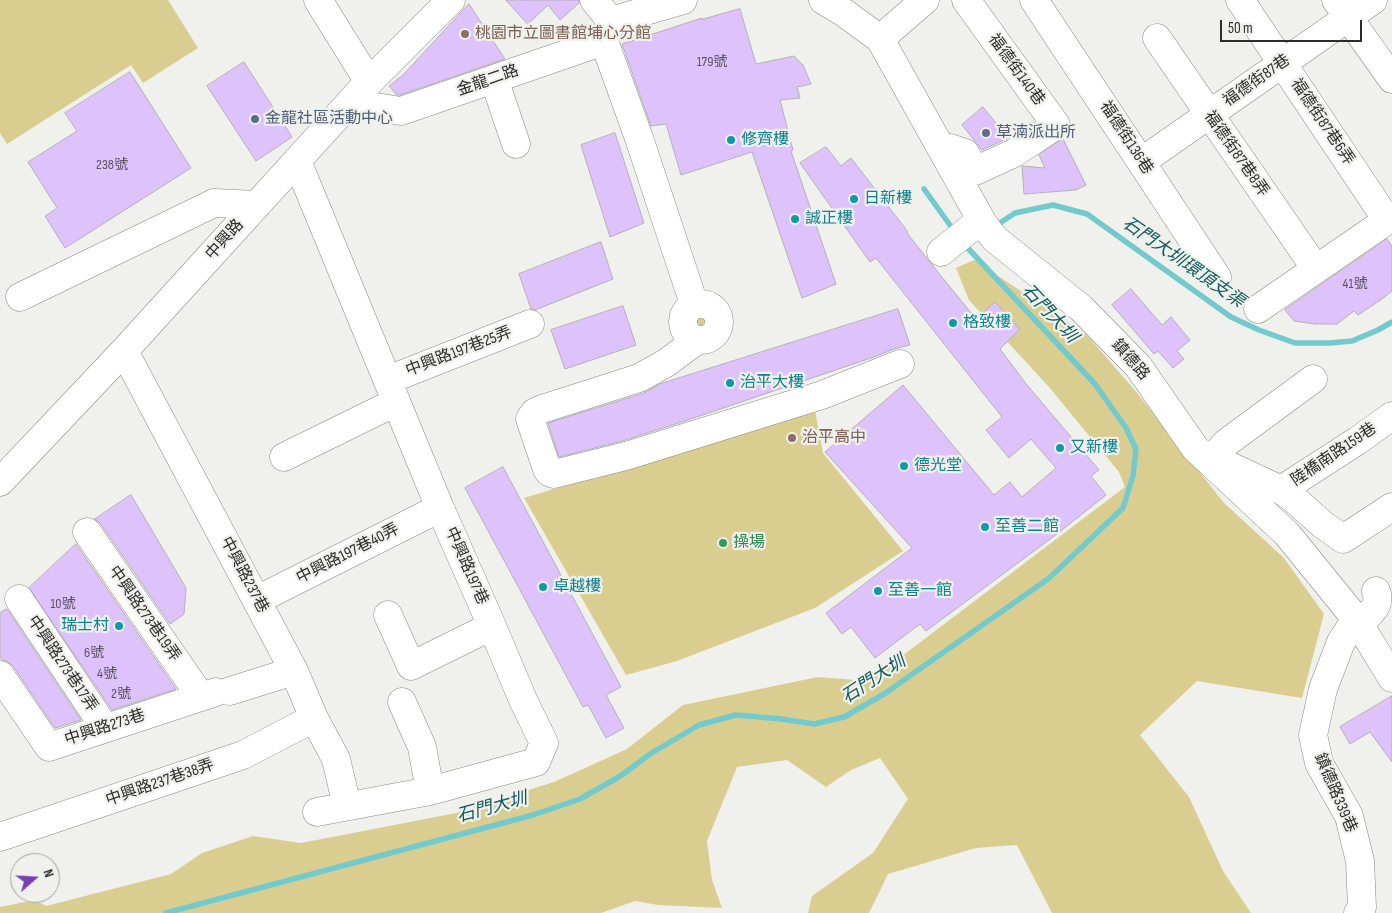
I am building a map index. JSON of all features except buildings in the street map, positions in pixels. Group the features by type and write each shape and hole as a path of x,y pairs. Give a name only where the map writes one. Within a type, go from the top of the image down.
{"street":[{"path":"318,0 369,82"},
{"name":"中興路","path":"0,482 124,351 369,82 451,0"},
{"path":"594,0 607,31 639,138 694,304 685,312 682,323 687,334 698,340 666,363 640,378 535,412 530,419 549,472 554,474 626,456 732,424 822,395 900,364"},
{"name":"金龍二路","path":"350,103 401,111 494,79 683,0"},
{"path":"823,0 880,39 925,0"},
{"name":"福德街140巷","path":"940,146 954,148 966,153 979,179 1056,125 966,0"},
{"name":"福德街136巷","path":"1034,0 1217,277"},
{"name":"福德街87巷6弄","path":"1240,0 1390,219"},
{"name":"福德街87巷","path":"1142,162 1283,63 1342,9 1373,0"},
{"path":"1342,9 1392,79"},
{"name":"福德街87巷8弄","path":"1157,38 1316,269"},
{"name":"鎮德路","path":"880,39 940,146 970,235 1081,308 1138,366 1204,453 1287,534 1357,622 1392,678"},
{"path":"494,79 516,144"},
{"name":"中興路197巷","path":"297,161 440,508 523,700 544,743 536,762 430,791 317,812"},
{"path":"20,297 214,204 257,205"},
{"path":"1258,309 1390,219"},
{"name":"中興路197巷25弄","path":"284,457 392,391 530,324"},
{"name":"中興路237巷","path":"124,351 294,671 314,718 336,759 347,806"},
{"path":"1204,453 1226,442 1313,379"},
{"name":"陸橋南路159巷","path":"1204,453 1281,490 1392,416"},
{"path":"1281,490 1343,539 1392,507"},
{"name":"中興路197巷40弄","path":"257,600 440,508"},
{"name":"中興路273巷19弄","path":"87,532 216,693"},
{"name":"鎮德路339巷","path":"1358,913 1362,907 1360,860 1349,816 1319,763 1314,735 1322,689 1341,642 1357,622 1377,606 1376,591"},
{"name":"中興路273巷17弄","path":"19,600 105,728"},
{"path":"388,615 411,666 492,626"},
{"name":"中興路273巷","path":"2,683 49,747 216,693 294,671"},
{"path":"402,702 422,747 430,791"},
{"name":"中興路237巷38弄","path":"0,837 243,755 314,718"}],"shaded area":[{"path":"0,0 168,0 198,48 143,83 131,65 7,144 0,133"},
{"path":"974,260 1087,335 1138,394 1224,503 1284,558 1324,614 1302,698 1197,681 1140,735 1189,797 1223,871 1251,913 1052,913 1017,845 976,848 888,874 869,913 808,913 812,896 873,853 908,799 880,758 851,770 826,787 787,760 737,767 707,841 712,880 722,908 658,905 635,901 601,913 0,913 0,907 20,903 40,903 46,906 171,874 202,853 253,836 301,843 456,813 554,782 627,749 683,705 818,677 869,681 1125,487 1119,472 1049,387 969,300 956,268"},
{"path":"701,311 709,314 712,322 709,330 701,333 693,330 690,322 693,314"},
{"name":"操場","path":"815,410 823,453 903,551 815,608 677,661 626,675 524,498"}],"waterway":[{"name":"石門大圳","path":"924,189 955,232"},
{"name":"石門大圳環頂支渠","path":"994,227 1015,213 1053,205 1087,214 1231,317 1259,330 1295,343 1352,341 1392,322"},
{"name":"石門大圳","path":"166,913 533,815 580,799 622,775 650,754 699,725 736,715 814,724 844,717 884,694 1048,579 1123,508 1133,476 1136,449 1126,428 1095,384 963,243"}],"place":[{"name":"桃園市立圖書館埔心分館","path":"465,34"},
{"name":"金龍社區活動中心","path":"255,119"},
{"name":"草湳派出所","path":"986,133"},
{"name":"修齊樓","path":"731,140"},
{"name":"日新樓","path":"854,199"},
{"name":"誠正樓","path":"795,219"},
{"name":"格致樓","path":"953,323"},
{"name":"治平大樓","path":"730,383"},
{"name":"治平高中","path":"792,438"},
{"name":"又新樓","path":"1060,448"},
{"name":"德光堂","path":"904,466"},
{"name":"至善二館","path":"985,527"},
{"name":"操場","path":"723,543"},
{"name":"卓越樓","path":"543,587"},
{"name":"至善一館","path":"878,591"},
{"name":"瑞士村","path":"119,626"}]}
